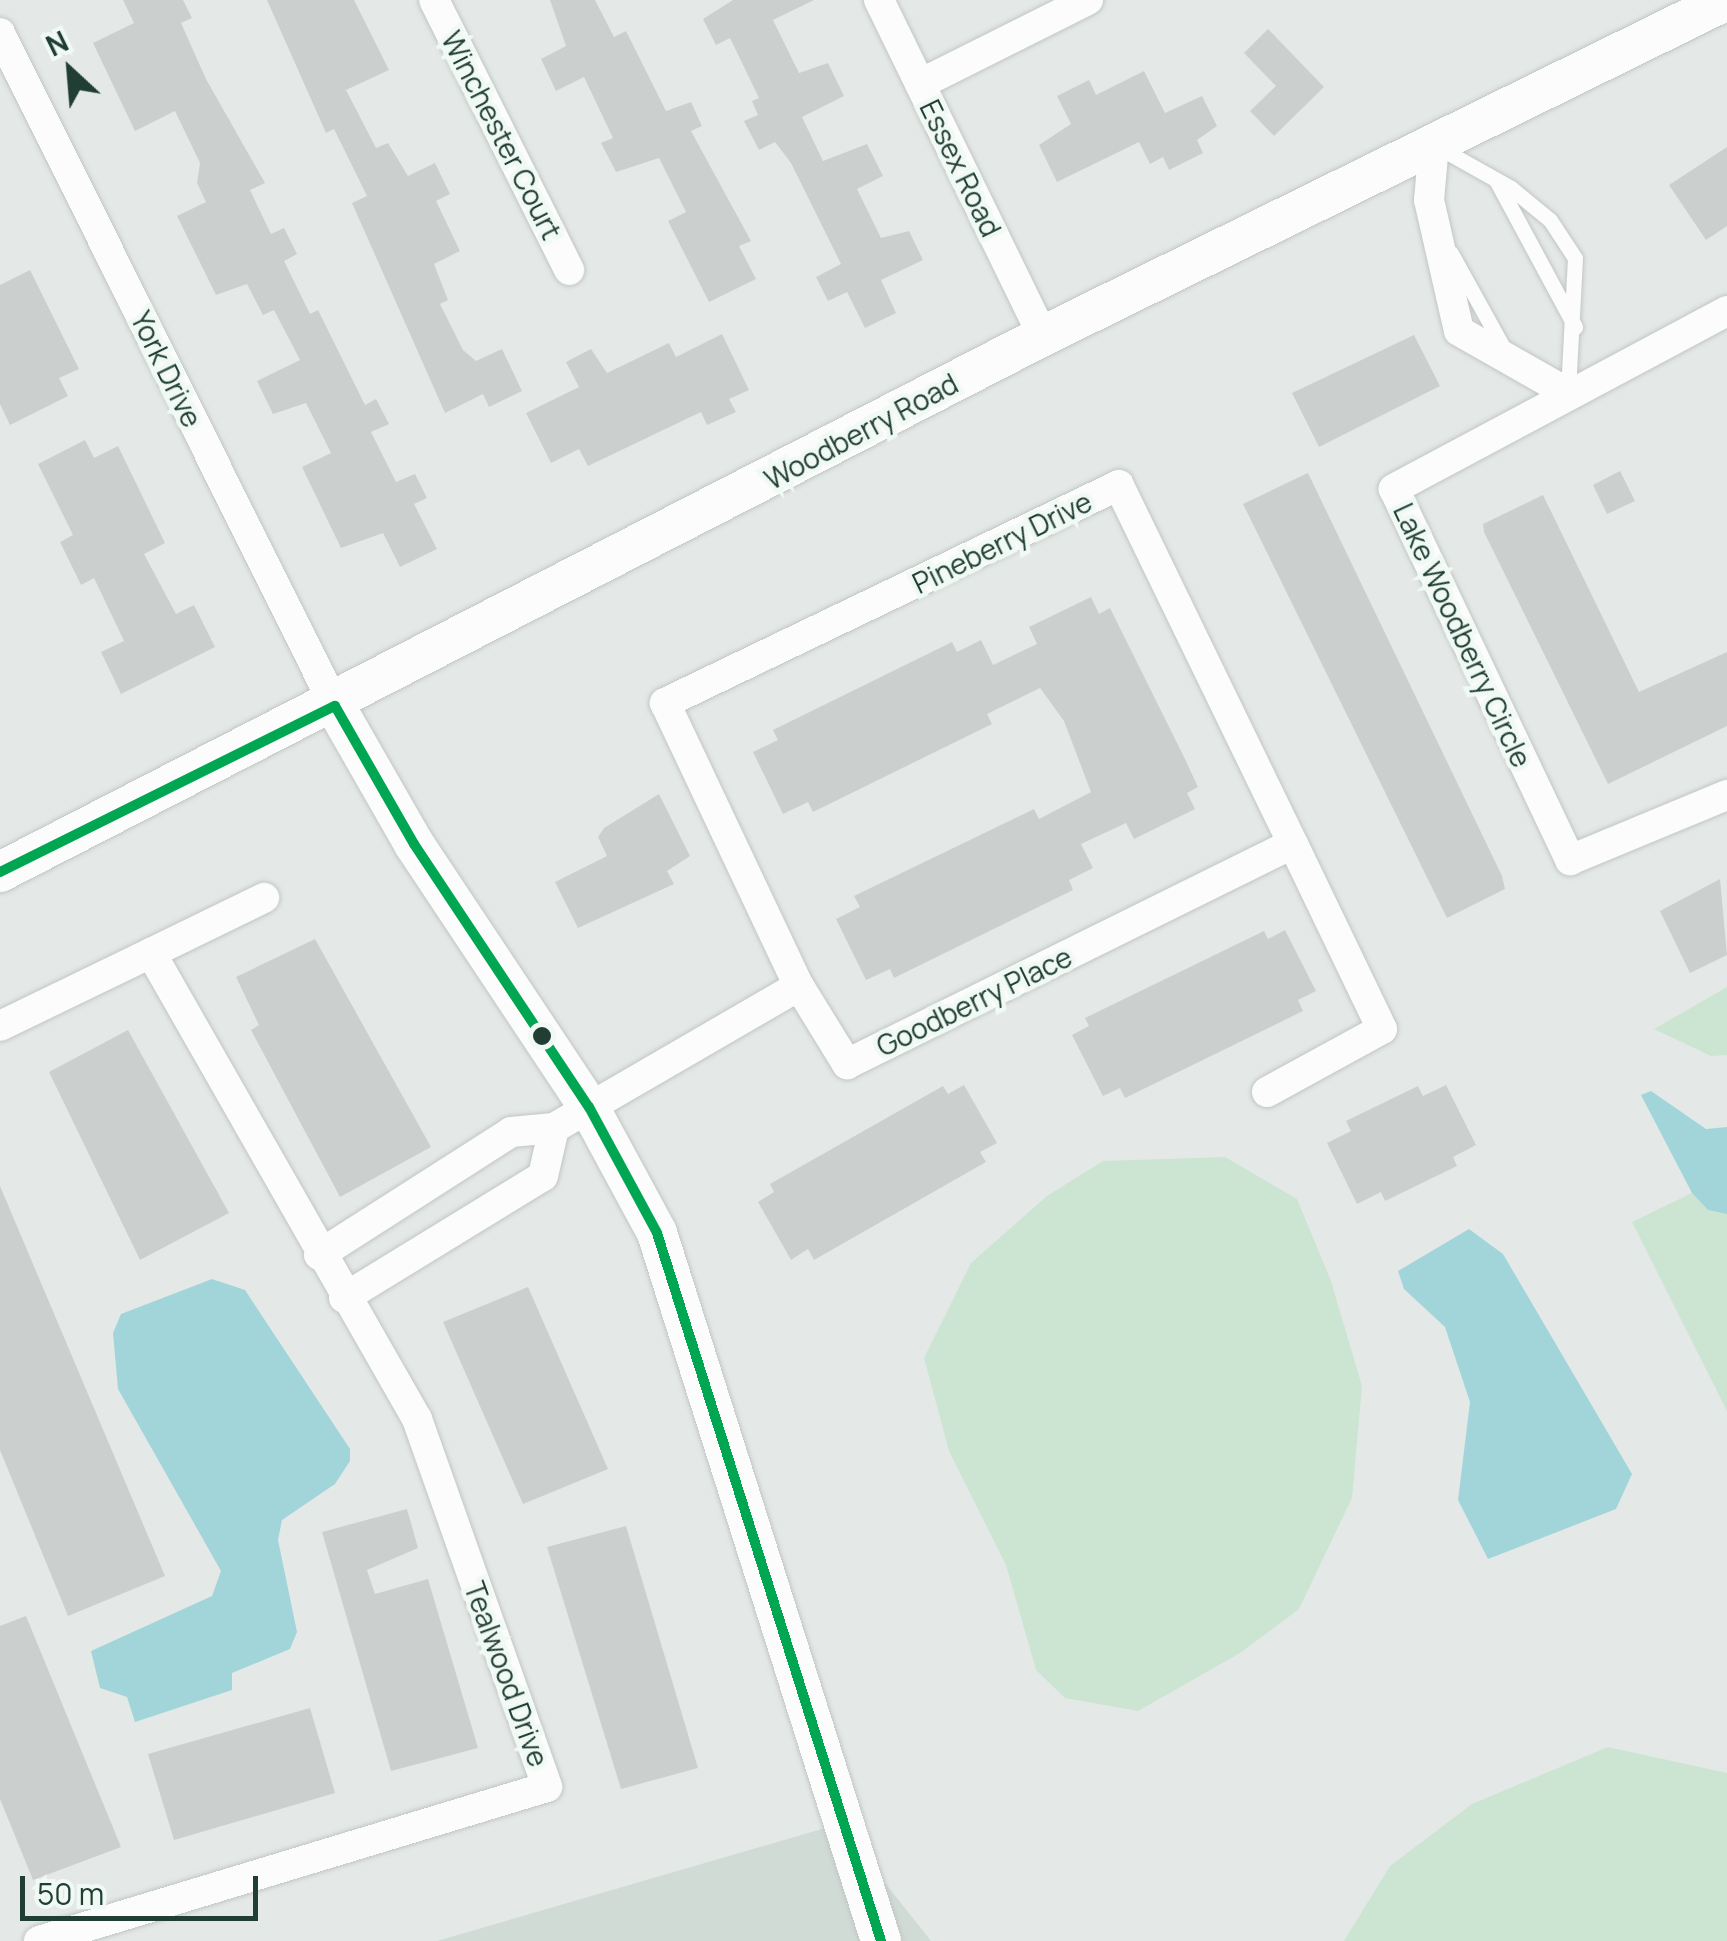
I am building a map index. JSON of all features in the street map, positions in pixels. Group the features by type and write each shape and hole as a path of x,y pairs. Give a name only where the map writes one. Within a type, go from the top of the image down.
{"street":[{"name":"Winchester Court","path":"434,0 569,270"},
{"name":"Essex Road","path":"879,0 1043,336"},
{"path":"920,84 1088,0"},
{"name":"Woodberry Road","path":"0,872 335,706 1043,336 1727,0"},
{"name":"York Drive","path":"0,33 335,706"},
{"path":"1434,145 1432,219 1459,332 1568,393"},
{"name":"Lake Woodberry Circle","path":"1727,310 1394,490 1570,860 1727,794"},
{"name":"Pineberry Drive","path":"799,986 665,704 1119,485 1382,1028 1266,1092"},
{"path":"335,706 414,844 589,1107 657,1234 881,1941"},
{"name":"Goodberry Place","path":"799,986 846,1064 1293,844"},
{"path":"0,1026 264,898"},
{"name":"Tealwood Drive","path":"39,1941 547,1787 416,1418 318,1255 151,953"},
{"path":"318,1255 511,1132 554,1128 799,986"},
{"path":"344,1298 544,1176 554,1128"}],"lane":[{"path":"1434,145 1495,178 1550,220 1576,258 1577,330 1568,393"},
{"path":"1495,178 1577,330"}],"shaded area":[{"path":"832,1826 864,1941 437,1941"},
{"path":"882,1879 931,1941 898,1941"}],"green space":[{"path":"1727,987 1727,1055 1711,1056 1654,1029"},
{"path":"1225,1157 1297,1199 1331,1281 1362,1386 1352,1498 1299,1609 1240,1653 1138,1711 1065,1698 1036,1670 1006,1565 949,1451 924,1358 971,1263 1047,1196 1103,1161"},
{"path":"1692,1193 1708,1210 1727,1214 1727,1411 1632,1222"},
{"path":"1608,1747 1727,1773 1727,1941 1344,1941 1390,1866 1472,1804"}],"water":[{"path":"1651,1091 1706,1129 1727,1127 1727,1214 1708,1210 1692,1193 1641,1095"},
{"path":"1469,1229 1503,1254 1632,1474 1616,1509 1488,1559 1458,1500 1470,1402 1445,1327 1404,1289 1398,1271"},
{"path":"212,1279 245,1290 350,1449 350,1461 335,1484 282,1520 278,1540 297,1632 290,1649 232,1673 232,1690 135,1722 127,1697 100,1688 91,1651 212,1596 221,1571 118,1389 113,1333 121,1314"}],"building":[{"path":"123,0 183,0 192,18 181,23 206,79 265,183 250,190 271,234 284,228 297,254 284,261 310,314 318,310 365,405 376,399 389,424 371,432 396,482 415,474 427,498 414,504 437,549 400,567 383,533 341,548 302,467 331,453 306,403 273,414 257,381 300,360 274,310 263,315 247,284 216,295 177,216 206,202 197,183 200,163 175,111 135,131 93,43 134,23"},
{"path":"267,0 354,0 389,70 346,90 376,148 388,143 408,176 435,163 450,194 436,201 460,251 434,264 448,300 440,304 463,350 476,361 502,349 522,391 489,407 483,394 445,413 352,203 367,196 334,129 326,133"},
{"path":"550,0 595,0 614,37 626,31 666,111 691,102 702,126 691,131 751,241 739,246 756,279 709,302 668,221 686,212 659,158 616,172 601,143 613,138 584,77 556,91 541,59 566,46"},
{"path":"733,0 814,0 773,20 799,73 828,63 844,96 802,117 823,161 867,144 883,176 857,189 881,238 909,231 923,260 881,280 896,313 865,328 847,292 828,301 816,277 841,264 791,163 775,142 759,150 744,121 758,115 752,101 759,98 730,38 716,45 703,19"},
{"path":"1268,29 1324,87 1274,136 1250,111 1276,86 1244,53"},
{"path":"1144,71 1165,113 1202,96 1217,126 1197,140 1203,153 1169,170 1163,157 1150,164 1139,142 1057,182 1039,145 1071,124 1057,96 1089,80 1096,95"},
{"path":"1727,147 1727,226 1706,240 1669,185"},
{"path":"30,270 79,369 59,378 68,396 10,425 0,404 0,285"},
{"path":"722,334 749,390 729,399 736,412 707,425 701,412 588,466 579,449 551,463 526,413 579,387 566,362 591,349 607,373 669,343 676,357"},
{"path":"1414,335 1440,386 1319,447 1292,393"},
{"path":"85,440 94,458 118,446 165,543 144,554 176,614 194,605 215,647 121,694 101,652 124,641 94,578 81,585 60,542 73,535 38,464"},
{"path":"1620,471 1635,501 1607,514 1593,485"},
{"path":"1308,473 1502,876 1505,889 1447,918 1243,504"},
{"path":"1543,495 1639,692 1727,652 1727,726 1608,784 1484,532 1483,524"},
{"path":"1091,597 1099,614 1110,608 1184,757 1198,787 1187,793 1195,809 1134,839 1126,823 1081,844 1093,868 1069,880 1073,890 894,978 890,969 866,980 836,919 860,907 854,896 1034,809 1039,819 1091,792 1064,721 1040,688 987,714 992,724 813,812 808,802 783,814 753,752 778,740 773,730 952,642 957,652 981,640 993,665 1037,644 1029,627"},
{"path":"659,794 690,856 667,871 674,884 578,928 555,882 607,856 598,837 604,828"},
{"path":"1720,879 1727,955 1690,973 1660,911"},
{"path":"1285,930 1316,991 1298,1000 1303,1011 1125,1098 1120,1088 1103,1096 1072,1035 1089,1026 1085,1018 1264,931 1268,939"},
{"path":"315,939 431,1147 340,1197 251,1030 259,1025 236,977"},
{"path":"128,1030 229,1213 140,1260 49,1072"},
{"path":"964,1085 997,1143 980,1152 986,1162 814,1260 808,1249 791,1260 758,1202 774,1192 770,1184 943,1086 948,1094"},
{"path":"1446,1085 1476,1145 1453,1157 1457,1166 1385,1201 1381,1192 1357,1204 1327,1143 1351,1131 1346,1121 1418,1086 1423,1096"},
{"path":"0,1186 165,1576 68,1616 0,1450"},
{"path":"528,1287 608,1469 523,1504 443,1322"},
{"path":"407,1509 418,1548 367,1570 375,1594 428,1579 478,1748 391,1771 322,1532"},
{"path":"626,1526 698,1768 621,1789 547,1547"},
{"path":"26,1616 121,1847 33,1880 0,1799 0,1626"},
{"path":"310,1708 335,1793 174,1840 148,1754"}],"transit line":[{"path":"0,872 335,706 414,844 589,1107 657,1233 881,1941"}]}
